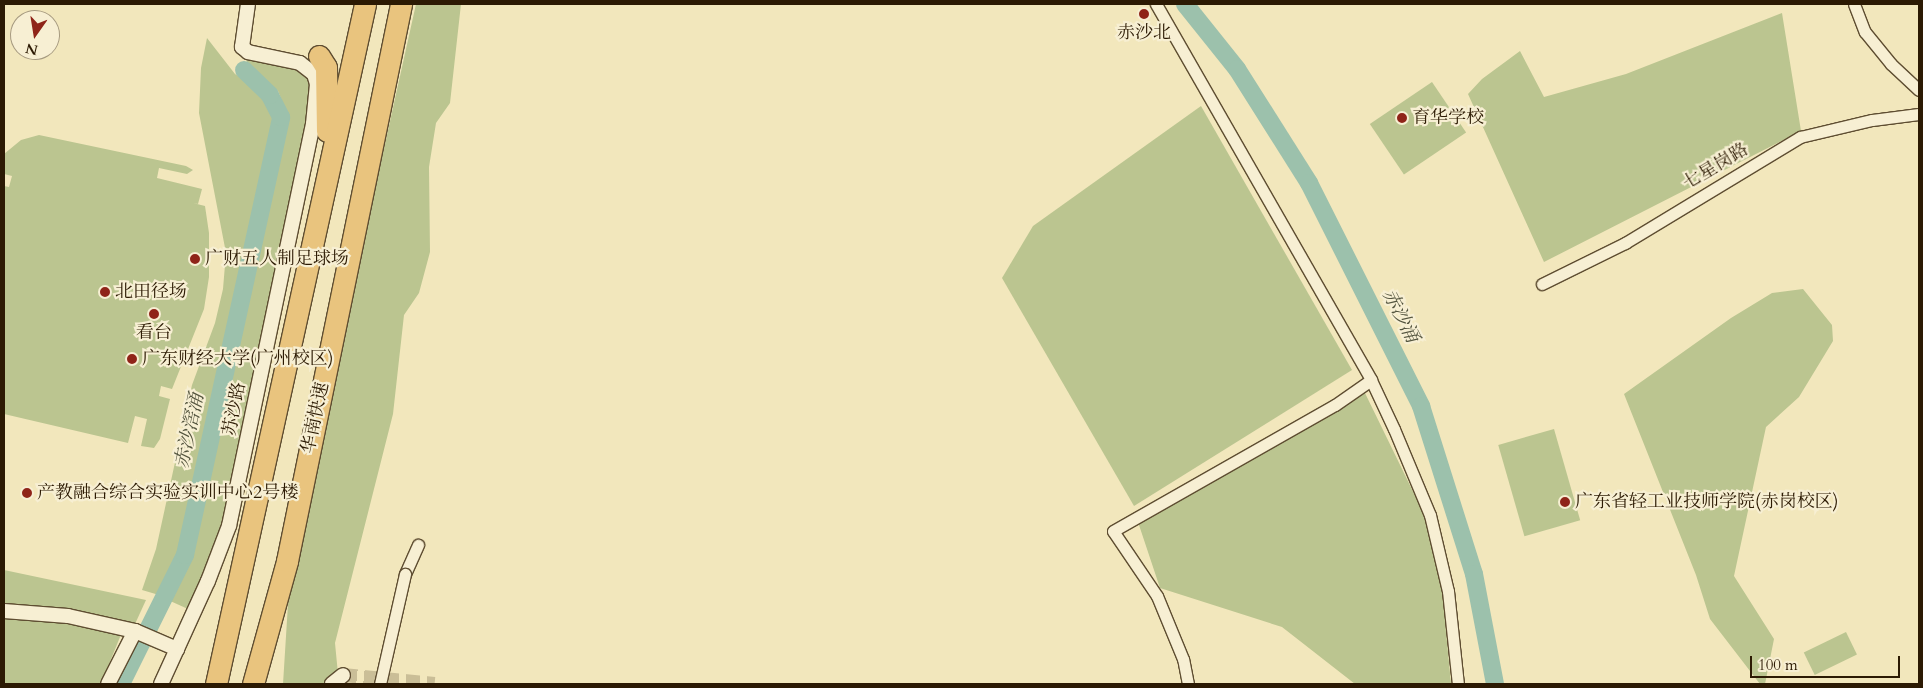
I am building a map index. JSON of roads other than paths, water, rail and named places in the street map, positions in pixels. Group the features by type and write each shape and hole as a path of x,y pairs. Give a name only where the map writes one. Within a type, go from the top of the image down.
{"highway":[{"path":"216,684 365,4"},
{"name":"华南快速","path":"253,684 287,561 402,4"},
{"path":"319,56 326,67 329,103 322,201"}],"street":[{"name":"苏沙路","path":"161,684 218,557 229,526 313,124 317,84 314,74 300,63 248,52 242,47 248,4"},
{"path":"1156,4 1371,380 1430,515 1448,591 1458,684"},
{"path":"1854,4 1865,32 1891,64 1919,90"},
{"name":"七星岗路","path":"1542,284 1625,243 1800,137 1872,120 1919,114"},
{"path":"1188,684 1183,659 1157,596 1113,532 1342,400 1371,380"},
{"path":"380,684 405,574 418,545"},
{"path":"4,611 68,616 134,631 177,649"},
{"path":"108,684 134,631"},
{"path":"332,684 343,675"}],"waterway":[{"name":"赤沙涌","path":"1185,4 1237,69 1309,183 1421,406 1474,574 1495,684"},
{"name":"赤沙滘涌","path":"121,684 185,555 281,117 270,95 244,70"}],"tunnel":[{"path":"343,675 435,684"}],"place":[{"name":"赤沙北","path":"1144,14"},
{"name":"育华学校","path":"1402,118"},
{"name":"广财五人制足球场","path":"195,259"},
{"name":"北田径场","path":"105,292"},
{"name":"看台","path":"154,314"},
{"name":"广东财经大学(广州校区)","path":"132,359"},
{"name":"产教融合综合实验实训中心2号楼","path":"27,493"},
{"name":"广东省轻工业技师学院(赤岗校区)","path":"1565,502"}]}
